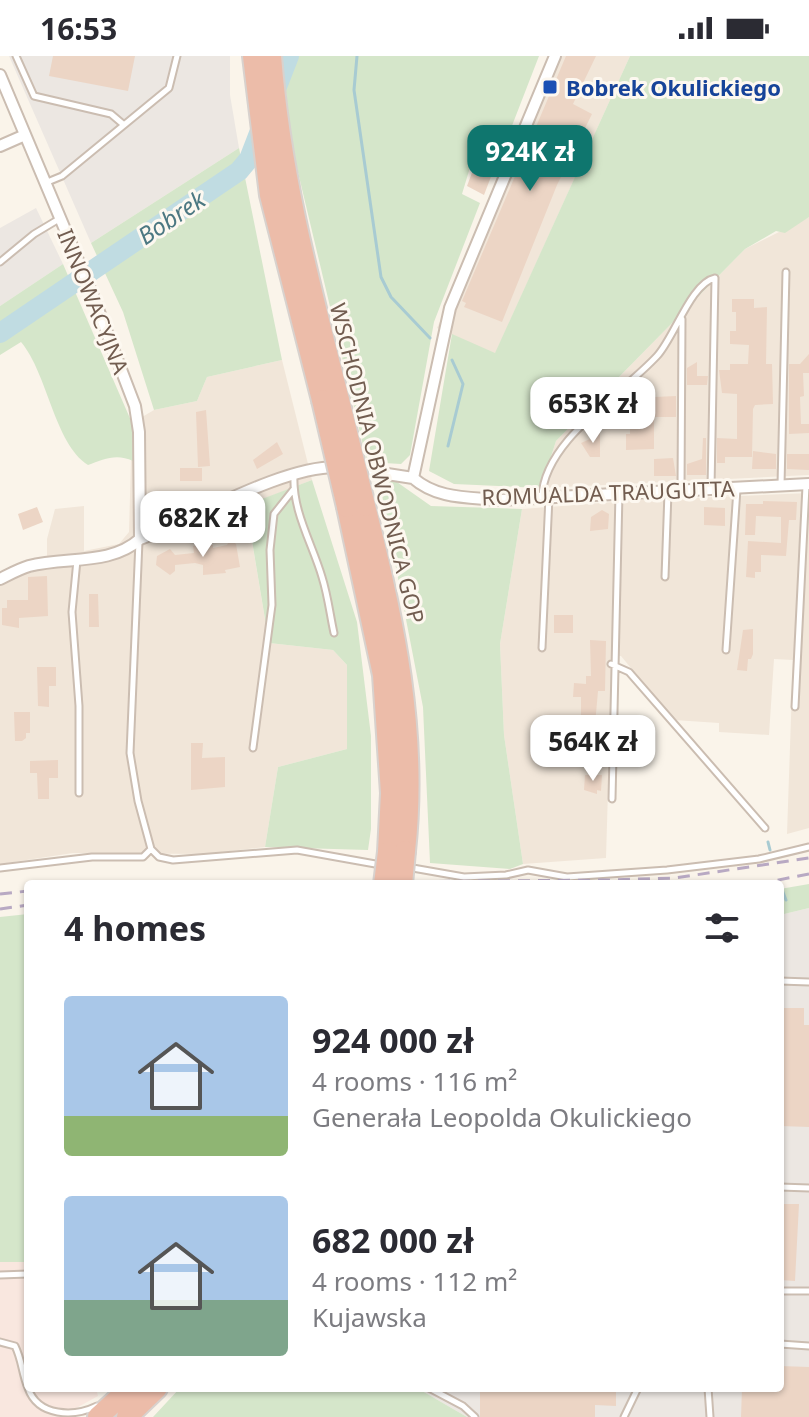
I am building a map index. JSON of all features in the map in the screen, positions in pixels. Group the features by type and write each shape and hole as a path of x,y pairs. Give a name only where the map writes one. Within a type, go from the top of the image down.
{"highway":[{"name":"WSCHODNIA OBWODNICA GOP","path":"253,56 270,195 330,400"},
{"name":"WSCHODNIA OBWODNICA GOP","path":"271,56 282,160 330,400 356,506 383,675 391,793 401,880"},
{"name":"WSCHODNIA OBWODNICA GOP","path":"386,880 397,851"},
{"path":"98,1417 126,1392"},
{"path":"127,1417 153,1392"}],"street":[{"path":"413,478 450,308 555,56"},
{"name":"INNOWACYJNA","path":"0,75 93,296 135,406 139,432 140,539"},
{"path":"0,146 25,135"},
{"name":"ROMUALDA TRAUGUTTA","path":"0,579 32,565 97,558 129,548 140,539 294,473 321,466 413,478 426,489 448,496 498,500 808,484"}],"lane":[{"path":"16,56 34,96 111,114 124,125"},
{"path":"45,183 62,176 169,88 177,56"},
{"path":"0,262 34,234 60,218"},
{"path":"781,486 786,272"},
{"path":"542,648 545,496 555,453 659,354 701,286 715,278 711,489"},
{"path":"681,490 682,318"},
{"path":"294,473 293,490 322,577 334,633"},
{"path":"795,707 808,484"},
{"path":"726,650 737,488"},
{"path":"253,748 272,605 270,550 274,514 293,490"},
{"path":"665,577 668,491"},
{"path":"612,799 619,493"},
{"path":"140,539 137,549 130,753 138,801 151,849 159,857 173,860 297,850 364,864 432,870 464,877 506,875 528,870 567,877 759,859 809,847"},
{"path":"77,560 72,612 79,706 79,793"},
{"path":"613,664 629,672 765,828"},
{"path":"0,868 92,857 143,857 151,849"},
{"path":"784,981 809,982"},
{"path":"784,1187 809,1188"},
{"path":"0,1275 24,1274"},
{"path":"784,1291 809,1291"},
{"path":"0,1342 15,1346 24,1357"},
{"path":"784,1344 809,1346"},
{"path":"30,1392 43,1409 57,1414 90,1410 123,1392"},
{"path":"437,1392 463,1406 475,1417"},
{"path":"624,1417 636,1392"},
{"path":"708,1392 710,1417"}],"shaded area":[{"path":"9,56 230,56 230,95 239,148 91,243"},
{"path":"560,56 630,56 495,354 437,328"},
{"path":"36,208 63,264 0,306 0,228"},
{"path":"809,217 809,475 541,488 556,441 745,249"},
{"path":"282,360 312,480 246,506 269,643 333,650 347,665 347,749 278,767 265,847 204,854 73,853 0,864 0,573 47,557 47,539 55,509 84,506 84,551 119,544 129,532 132,423 154,410 197,401 207,377"},
{"path":"809,493 809,828 787,834 793,660 774,659 769,735 719,732 719,723 674,720 621,656 612,656 606,858 523,864 504,735 500,644 522,509"},
{"path":"809,908 809,1417 467,1417 424,1392 784,1392 784,914"},
{"path":"0,1262 24,1262 24,1392 97,1392 98,1396 60,1417 0,1417"}],"green space":[{"path":"282,56 539,56 496,167 472,161 462,194 480,203 434,322 410,455 401,464 367,462 292,147"},
{"path":"630,56 809,56 809,217 785,233 776,231 745,249 556,441 541,488 454,484 429,471 452,334 495,353"},
{"path":"239,148 282,360 207,377 197,401 154,410 123,312 91,243"},
{"path":"63,264 132,423 133,461 116,457 88,465 76,455 67,441 38,372 21,342 0,355 0,306"},
{"path":"312,480 357,622 371,736 371,829 368,850 265,847 278,767 347,749 347,665 333,650 269,643 246,505"},
{"path":"379,480 394,480 431,506 522,509 500,644 504,735 523,864 510,869 430,863 423,707"},
{"path":"809,884 809,908 784,914 784,888"},
{"path":"24,914 24,1262 0,1262 0,917"},
{"path":"176,1392 424,1392 467,1417 153,1417"}],"building":[{"path":"53,56 135,56 128,91 49,76"},
{"path":"566,56 596,56 573,104 592,114 557,185 502,322 464,307 466,303 462,301"},
{"path":"473,170 492,174 484,195 467,186"},
{"path":"732,299 754,299 754,308 767,307 766,364 772,364 773,404 755,405 753,409 752,457 725,457 725,463 717,463 717,438 737,439 737,394 722,393 719,370 730,370 730,364 748,364 749,345 730,344 730,331 736,331"},
{"path":"809,354 809,373 803,373 804,396 800,397 801,424 809,424 809,433 789,434 789,364 800,364"},
{"path":"697,362 697,376 708,376 707,385 687,385 687,368"},
{"path":"676,396 676,417 654,417 655,397"},
{"path":"206,410 210,466 198,467 196,412"},
{"path":"654,420 654,449 626,450 626,434 630,434 630,425"},
{"path":"590,433 600,433 600,457 590,457 581,443 590,439"},
{"path":"703,438 706,438 706,475 687,475 687,464 702,459"},
{"path":"277,442 283,454 257,469 253,460"},
{"path":"753,451 776,454 776,469 752,469"},
{"path":"787,454 809,454 809,470 787,469"},
{"path":"673,458 676,476 654,476 654,459"},
{"path":"180,468 202,468 202,481 180,481"},
{"path":"763,501 797,502 796,520 789,520 786,556 761,555 761,572 755,572 755,578 746,577 748,541 781,543 781,517 756,516 755,535 745,535 746,504 763,504"},
{"path":"37,507 43,522 23,530 18,514"},
{"path":"704,507 725,508 725,526 704,525"},
{"path":"602,510 609,514 608,529 590,531 591,517"},
{"path":"230,539 236,544 240,567 225,570 226,573 203,575 203,565 195,563 175,565 175,571 170,575 156,565 157,556 170,549 175,555 194,553 193,546 213,545 213,548 227,545"},
{"path":"47,576 48,616 19,618 19,628 2,625 2,608 7,608 7,600 28,600 28,577"},
{"path":"89,594 98,594 99,627 89,627"},
{"path":"554,615 573,615 573,633 554,633"},
{"path":"753,629 753,654 748,659 747,671 737,670 743,630"},
{"path":"590,640 606,641 605,691 598,691 594,736 607,737 607,747 581,747 581,697 573,697 574,683 586,684 586,676 591,676"},
{"path":"37,667 56,667 56,686 49,686 49,707 38,706"},
{"path":"14,712 30,712 30,733 26,733 22,741 15,741"},
{"path":"191,743 203,743 202,758 225,757 225,787 191,790"},
{"path":"58,760 58,778 49,778 49,799 38,799 37,773 30,773 30,761"},
{"path":"585,775 602,775 601,791 597,790 597,794 584,790"},
{"path":"784,1008 804,1008 804,1025 809,1025 809,1127 784,1126"},
{"path":"784,1204 799,1204 795,1281 784,1280"},
{"path":"784,1366 809,1367 809,1417 741,1417 742,1392 784,1392"},
{"path":"480,1392 616,1392 616,1406 595,1405 595,1417 480,1417"}],"waterway":[{"name":"Bobrek","path":"0,333 239,171 249,159 289,56"},
{"path":"357,56 354,90 381,277 391,297 430,338"},
{"path":"448,446 463,384 452,360"},
{"path":"768,842 770,850"},
{"path":"784,895 786,900"}],"railway":[{"path":"609,880 675,878 809,858"},
{"path":"778,880 809,874"},
{"path":"0,894 24,891"},
{"path":"0,909 24,906"}],"place":[{"name":"Bobrek Okulickiego","path":"550,87"}]}
